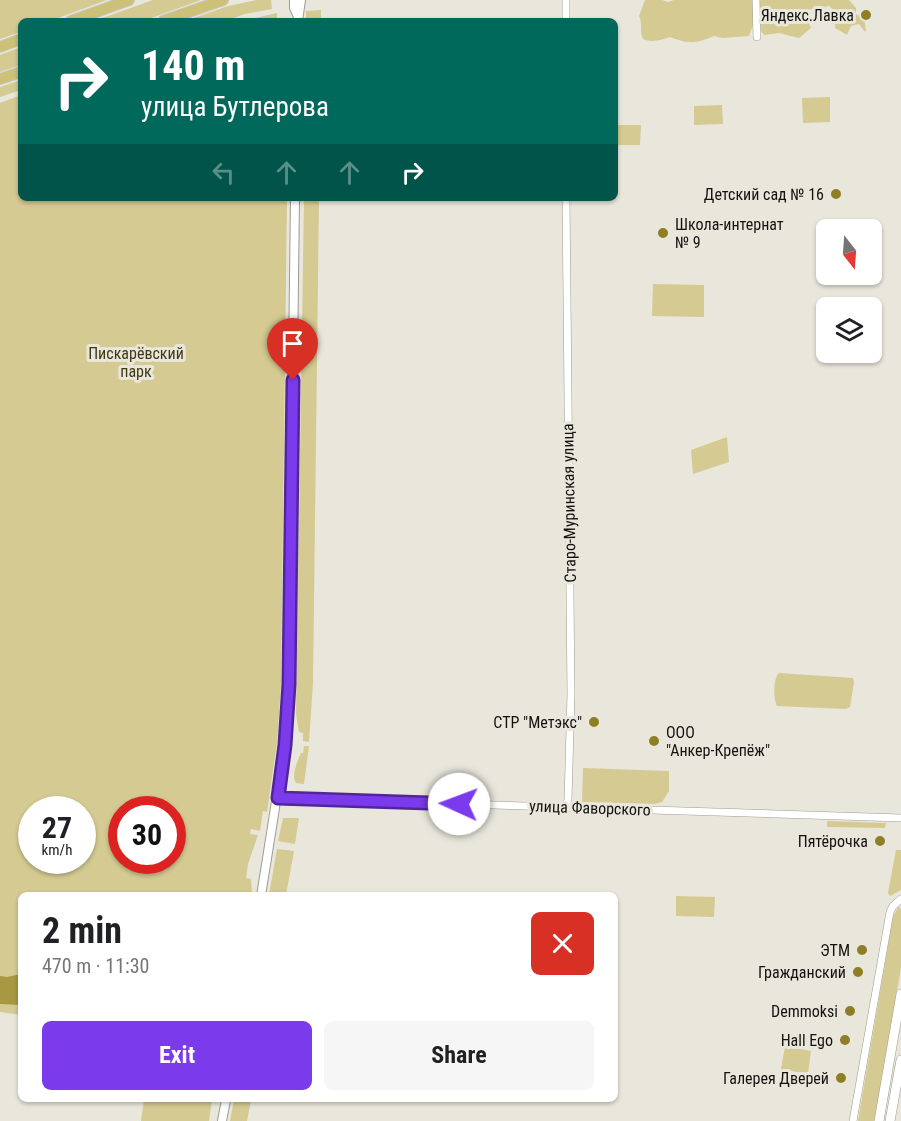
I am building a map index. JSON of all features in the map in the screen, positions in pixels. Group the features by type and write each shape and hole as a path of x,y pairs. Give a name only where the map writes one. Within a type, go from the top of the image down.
{"main road":[{"path":"79,18 129,0"},
{"path":"172,18 223,0"},
{"path":"0,46 18,40"},
{"path":"0,79 18,73"},
{"path":"879,1121 901,994"},
{"path":"890,1121 901,1060"}],"street":[{"path":"294,0 298,18"},
{"path":"298,18 301,0"},
{"path":"566,0 566,18"},
{"path":"756,0 757,37"},
{"path":"262,892 286,738 289,684 295,201"},
{"name":"Старо-Муринская улица","path":"566,807 572,694 567,201"},
{"name":"улица Фаворского","path":"278,798 901,818"},
{"path":"853,1121 890,912 893,906 901,900"},
{"path":"222,1121 226,1102"}],"green space":[{"path":"0,0 107,0 58,18 18,18 18,33 0,39"},
{"path":"153,0 201,0 151,18 102,18"},
{"path":"257,0 271,0 272,9 234,18 194,18 228,6"},
{"path":"645,0 668,2 674,0 849,0 856,8 856,14 864,18 866,30 865,32 859,24 851,26 847,35 835,28 835,11 829,6 806,10 805,15 811,28 799,38 779,33 764,35 760,23 753,25 749,36 722,38 714,36 692,42 670,37 650,41 643,39 641,33 639,16"},
{"path":"321,10 321,18 306,18 306,11"},
{"path":"277,13 277,18 255,18"},
{"path":"18,48 18,66 0,72 0,55"},
{"path":"18,81 18,91 0,97 0,87"},
{"name":"Пискарёвский парк","path":"18,96 18,201 287,201 281,685 277,743 267,812 263,811 260,831 251,829 250,834 258,835 248,864 246,878 251,879 252,892 18,892 18,1015 0,1012 0,103"},
{"path":"830,97 830,122 803,123 802,98"},
{"path":"722,105 723,124 694,125 694,106"},
{"path":"618,125 641,125 640,145 618,145"},
{"path":"304,201 319,201 313,683 309,742 303,741 303,733 299,732 296,714"},
{"path":"653,284 704,285 704,317 652,316"},
{"path":"727,437 729,462 693,474 691,450"},
{"path":"779,673 853,678 850,707 846,709 777,706 774,689"},
{"path":"304,746 309,746 304,784 296,783 294,772"},
{"path":"583,768 669,771 669,791 662,802 655,804 582,802"},
{"path":"283,818 299,818 295,844 278,841"},
{"path":"827,821 886,823 885,828 827,827"},
{"path":"277,849 294,851 287,892 270,892"},
{"path":"896,850 901,850 901,890 890,896 888,893"},
{"path":"676,896 715,897 714,917 676,916"},
{"path":"898,907 901,908 901,968 875,1121 858,1121 893,917"},
{"path":"785,1046 811,1051 808,1074 781,1069"},
{"path":"144,1102 212,1102 209,1121 141,1121"},
{"path":"234,1102 251,1102 247,1121 230,1121"}],"shaded area":[{"path":"18,975 18,1005 0,1004 0,976"}],"place":[{"name":"Яндекс.Лавка","path":"866,15"},
{"name":"Детский сад № 16","path":"836,194"},
{"name":"Школа-интернат № 9","path":"663,233"},
{"name":"СТР \"Метэкс\"","path":"594,722"},
{"name":"ООО \"Анкер-Крепёж\"","path":"654,741"},
{"name":"Пятёрочка","path":"880,841"},
{"name":"ЭТМ","path":"862,950"},
{"name":"Гражданский","path":"858,972"},
{"name":"Demmoksi","path":"850,1011"},
{"name":"Hall Ego","path":"845,1040"},
{"name":"Галерея Дверей","path":"841,1078"}],"route":[{"path":"293,380 289,684 285,745 278,798 459,804"}]}
